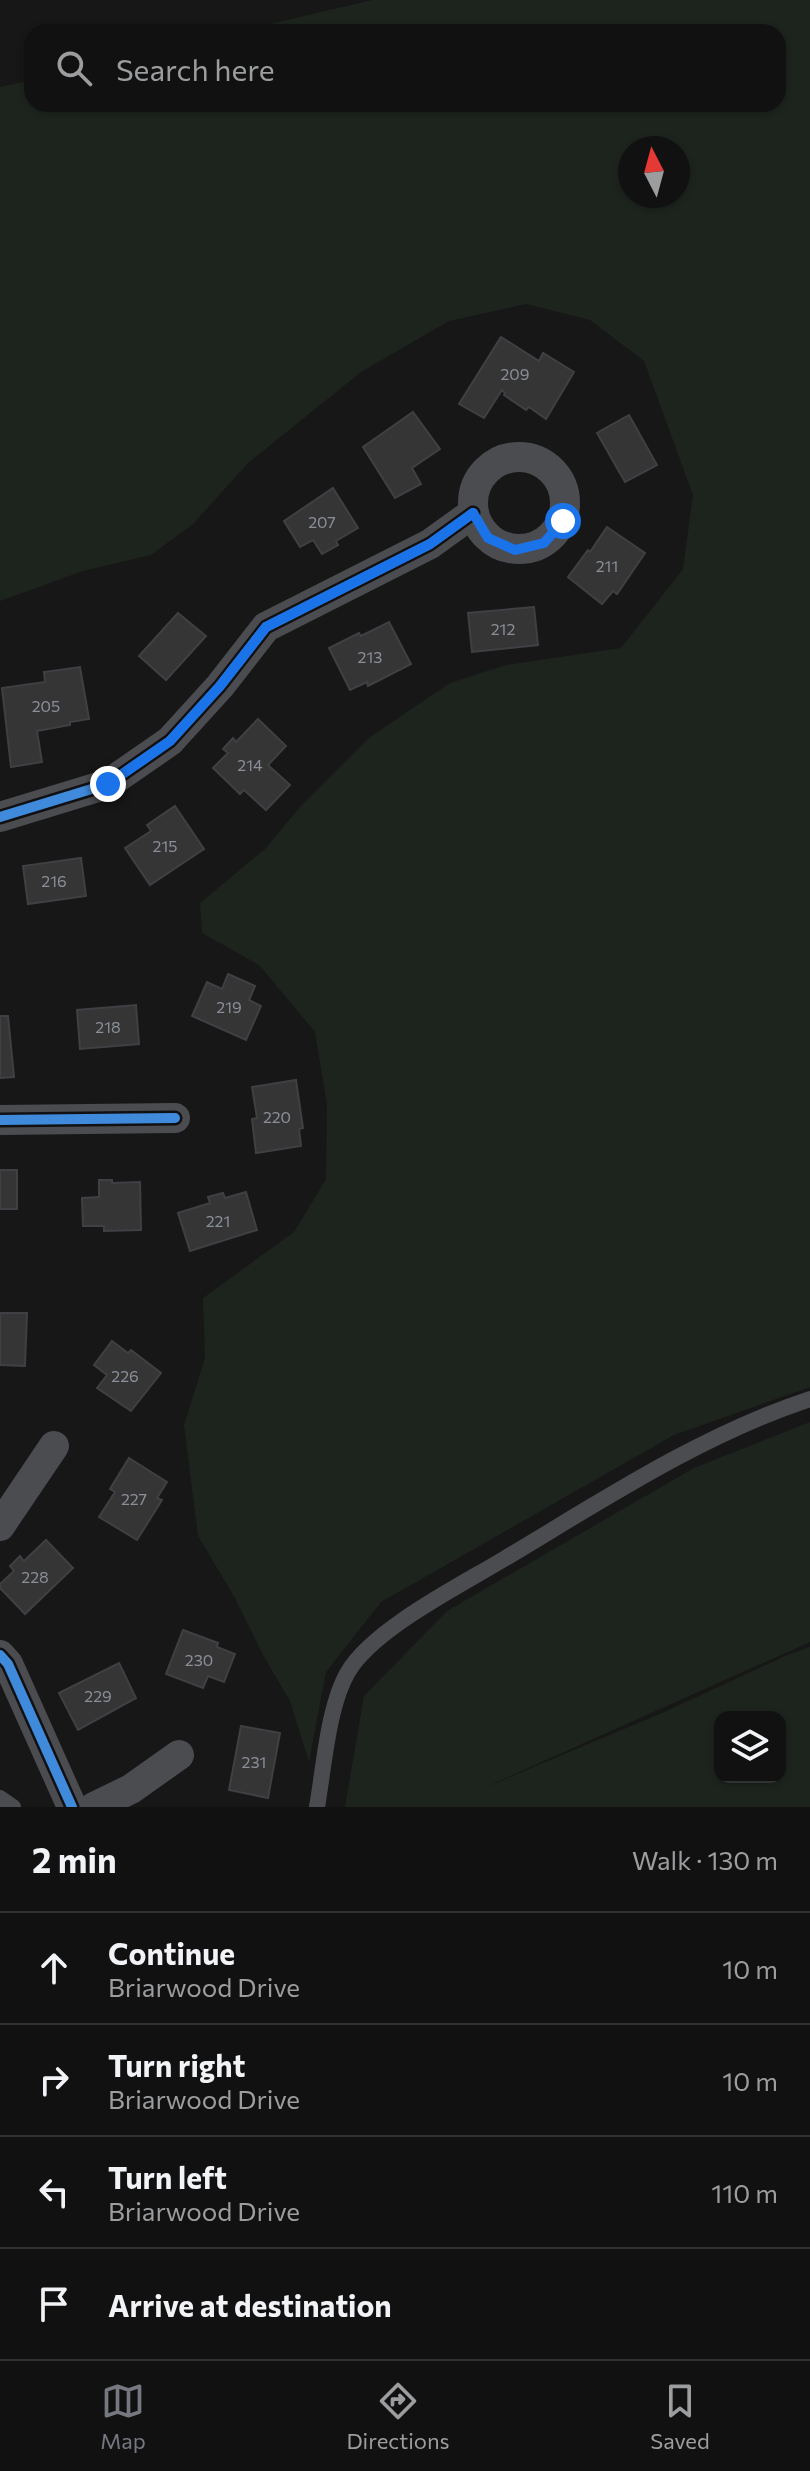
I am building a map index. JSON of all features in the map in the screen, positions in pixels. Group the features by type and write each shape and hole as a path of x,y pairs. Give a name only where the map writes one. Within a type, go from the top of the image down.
{"street":[{"path":"0,817 108,784 170,741 220,686 266,627 430,544 473,513"},
{"path":"0,1120 175,1118"},
{"path":"0,1526 54,1446"},
{"path":"4,1670 71,1807"},
{"path":"94,1807 131,1789 179,1755"}],"lane":[{"path":"317,1807 331,1718 348,1671 377,1638 443,1595 702,1444 810,1399"},
{"path":"0,1798 13,1807"}],"shaded area":[{"path":"372,0 810,0 810,1387 674,1435 381,1602 326,1672 309,1762 290,1701 198,1536 184,1425 205,1358 203,1298 294,1232 326,1179 327,1105 315,1032 259,965 202,933 200,903 266,848 299,808 370,737 450,683 506,665 621,648 683,569 693,495 644,361 590,320 526,304 449,321 361,372 248,463 193,524 151,555 83,571 0,601 0,87 24,82 24,112 786,112 786,24 270,24"},
{"path":"810,1422 810,1642 479,1790 810,1647 810,1807 345,1807 364,1696 447,1611 694,1468"}],"building":[{"path":"501,337 539,361 543,353 574,372 546,419 529,407 526,410 504,395 502,390 484,418 459,404"},
{"path":"413,412 440,449 412,468 421,484 395,498 363,447"},
{"path":"629,415 657,465 625,482 597,433"},
{"path":"333,488 358,528 322,554 313,540 300,547 284,521"},
{"path":"607,527 645,553 617,594 613,591 602,604 568,577"},
{"path":"534,607 538,645 472,652 468,613"},
{"path":"178,613 206,636 166,680 139,656"},
{"path":"389,622 411,664 368,686 367,682 350,690 329,648"},
{"path":"80,667 89,719 37,731 42,762 11,767 2,688 45,682 44,672"},
{"path":"258,719 286,746 268,765 290,785 266,810 244,790 240,794 213,768 228,753 223,749 233,738 236,742"},
{"path":"175,806 204,849 150,885 125,848 151,831 147,825"},
{"path":"81,858 86,896 28,904 23,866"},
{"path":"228,974 255,986 249,1000 261,1006 246,1040 192,1016 207,982 222,989"},
{"path":"136,1005 139,1044 80,1049 77,1010"},
{"path":"0,1016 8,1016 14,1077 0,1078"},
{"path":"296,1080 303,1128 299,1129 301,1146 256,1153 252,1119 257,1118 252,1087"},
{"path":"0,1170 17,1170 17,1209 0,1209"},
{"path":"99,1180 140,1182 141,1230 104,1231 104,1226 83,1226 82,1198 99,1197"},
{"path":"246,1192 257,1230 190,1251 178,1213 210,1203 208,1197 223,1193 225,1198"},
{"path":"0,1313 27,1313 25,1366 0,1365"},
{"path":"112,1341 128,1353 131,1350 161,1373 131,1411 97,1388 107,1375 94,1365"},
{"path":"129,1458 167,1482 157,1498 162,1500 137,1540 99,1517 115,1492 110,1489"},
{"path":"46,1540 73,1568 25,1614 0,1588 0,1584 14,1571 10,1566 20,1556 24,1561"},
{"path":"183,1630 218,1643 217,1647 235,1654 224,1682 208,1676 203,1688 166,1674"},
{"path":"119,1663 136,1698 78,1730 59,1693"},
{"path":"241,1726 280,1733 268,1798 229,1790"}],"cycle path":[{"path":"0,817 108,784 170,741 220,686 266,627 430,544 473,513"},
{"path":"0,1120 175,1118"},
{"path":"0,1655 8,1664 72,1807"}],"route":[{"path":"108,784 170,741 220,686 266,627 430,544 473,513 488,538 515,550 544,543 563,521"}]}
